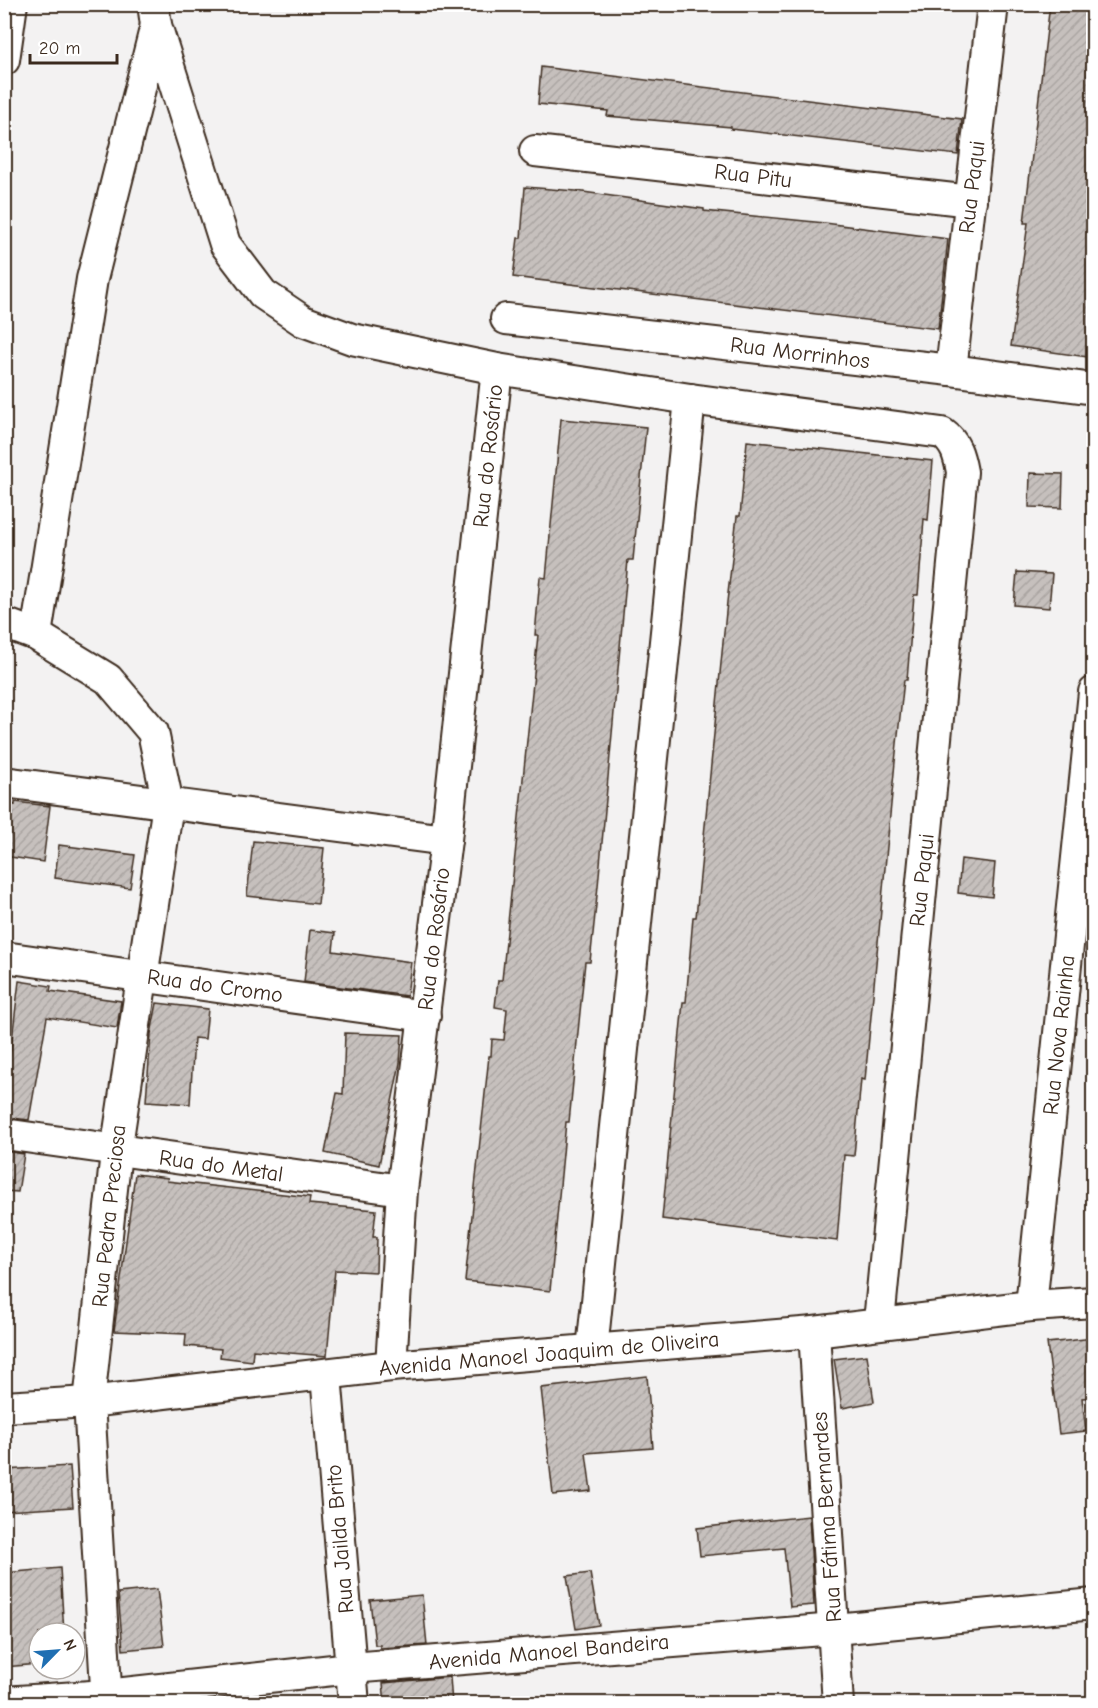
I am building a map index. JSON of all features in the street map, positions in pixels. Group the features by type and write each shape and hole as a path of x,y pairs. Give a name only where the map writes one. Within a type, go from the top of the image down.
{"street":[{"path":"4,60 12,4"},
{"name":"Rua Paqui","path":"951,370 993,4"},
{"path":"155,15 225,244 263,294 303,321 352,339 497,369 690,399 592,1350"},
{"path":"4,624 36,635 92,279 155,15"},
{"name":"Rua Pitu","path":"535,151 970,201"},
{"name":"Rua Morrinhos","path":"506,319 951,370 1094,389"},
{"name":"Rua do Rosário","path":"391,1366 402,1190 446,840 497,369"},
{"name":"Rua Paqui","path":"690,399 942,433 952,440 960,456 962,472 879,1322"},
{"name":"Rua Pedra Preciosa","path":"36,635 108,679 153,732 168,804 140,976 116,1152 89,1402 106,1699"},
{"name":"Rua Nova Rainha","path":"1031,1306 1094,692"},
{"path":"4,782 446,840"},
{"name":"Rua do Cromo","path":"4,957 425,1016"},
{"name":"Rua do Metal","path":"4,1134 116,1152 402,1190"},
{"name":"Avenida Manoel Joaquim de Oliveira","path":"4,1407 89,1402 391,1366 814,1332 879,1322 1031,1306 1094,1302"},
{"name":"Rua Fátima Bernardes","path":"814,1332 835,1629 838,1704"},
{"name":"Rua Jailda Brito","path":"326,1375 354,1704"},
{"name":"Avenida Manoel Bandeira","path":"4,1702 106,1699 351,1668 835,1629 1094,1604"}],"building":[{"path":"1050,4 1094,4 1094,358 1011,346 1028,223 1024,223"},
{"path":"541,67 962,119 958,155 731,129 731,127 607,116 608,111 538,104"},
{"path":"525,187 576,191 704,209 704,211 825,223 948,239 938,329 513,277 518,238 521,238"},
{"path":"561,419 646,427 633,560 628,560 590,962 585,962 569,1122 566,1122 550,1291 465,1281 489,1056 491,1056 492,1039 504,1040 507,1009 495,1007 498,980 502,980 538,635 535,635 540,577 546,578"},
{"path":"747,441 933,461 928,520 924,519 918,595 914,595 907,680 904,680 865,1080 861,1079 854,1156 844,1155 837,1241 662,1219 683,1002 686,1002 693,917 696,917 727,602 737,516 740,516"},
{"path":"1030,473 1063,474 1062,508 1029,507"},
{"path":"1017,572 1052,574 1049,608 1014,605"},
{"path":"15,802 50,806 43,862 4,856 4,803 15,805"},
{"path":"253,841 324,848 318,904 247,896"},
{"path":"59,845 135,855 130,888 55,878"},
{"path":"961,859 995,863 992,897 958,893"},
{"path":"310,930 335,933 333,951 411,962 407,996 304,982"},
{"path":"19,981 51,986 50,991 121,1001 117,1028 47,1017 29,1120 4,1117 4,1055 10,1056"},
{"path":"157,1003 208,1009 205,1039 194,1038 190,1104 146,1101 151,1034"},
{"path":"345,1033 402,1035 400,1063 379,1165 325,1153 337,1093 343,1094"},
{"path":"4,1151 24,1154 18,1192 4,1191"},
{"path":"135,1174 168,1178 167,1181 310,1197 309,1204 376,1210 373,1237 377,1237 376,1272 335,1270 327,1356 253,1350 252,1361 220,1357 221,1349 185,1346 186,1334 114,1331"},
{"path":"1094,1338 1094,1397 1082,1398 1086,1431 1059,1434 1047,1343"},
{"path":"867,1355 874,1402 842,1408 834,1359"},
{"path":"647,1376 653,1448 586,1453 591,1491 553,1495 541,1388"},
{"path":"70,1466 73,1507 4,1511 4,1470"},
{"path":"809,1516 814,1605 790,1607 784,1548 700,1556 697,1528"},
{"path":"60,1568 63,1621 27,1621 27,1665 4,1667 4,1573"},
{"path":"590,1573 599,1625 576,1629 567,1576"},
{"path":"157,1589 164,1646 123,1650 118,1593"},
{"path":"422,1595 427,1645 380,1648 380,1645 375,1645 370,1600"},
{"path":"450,1677 452,1704 385,1704 383,1683"}]}
